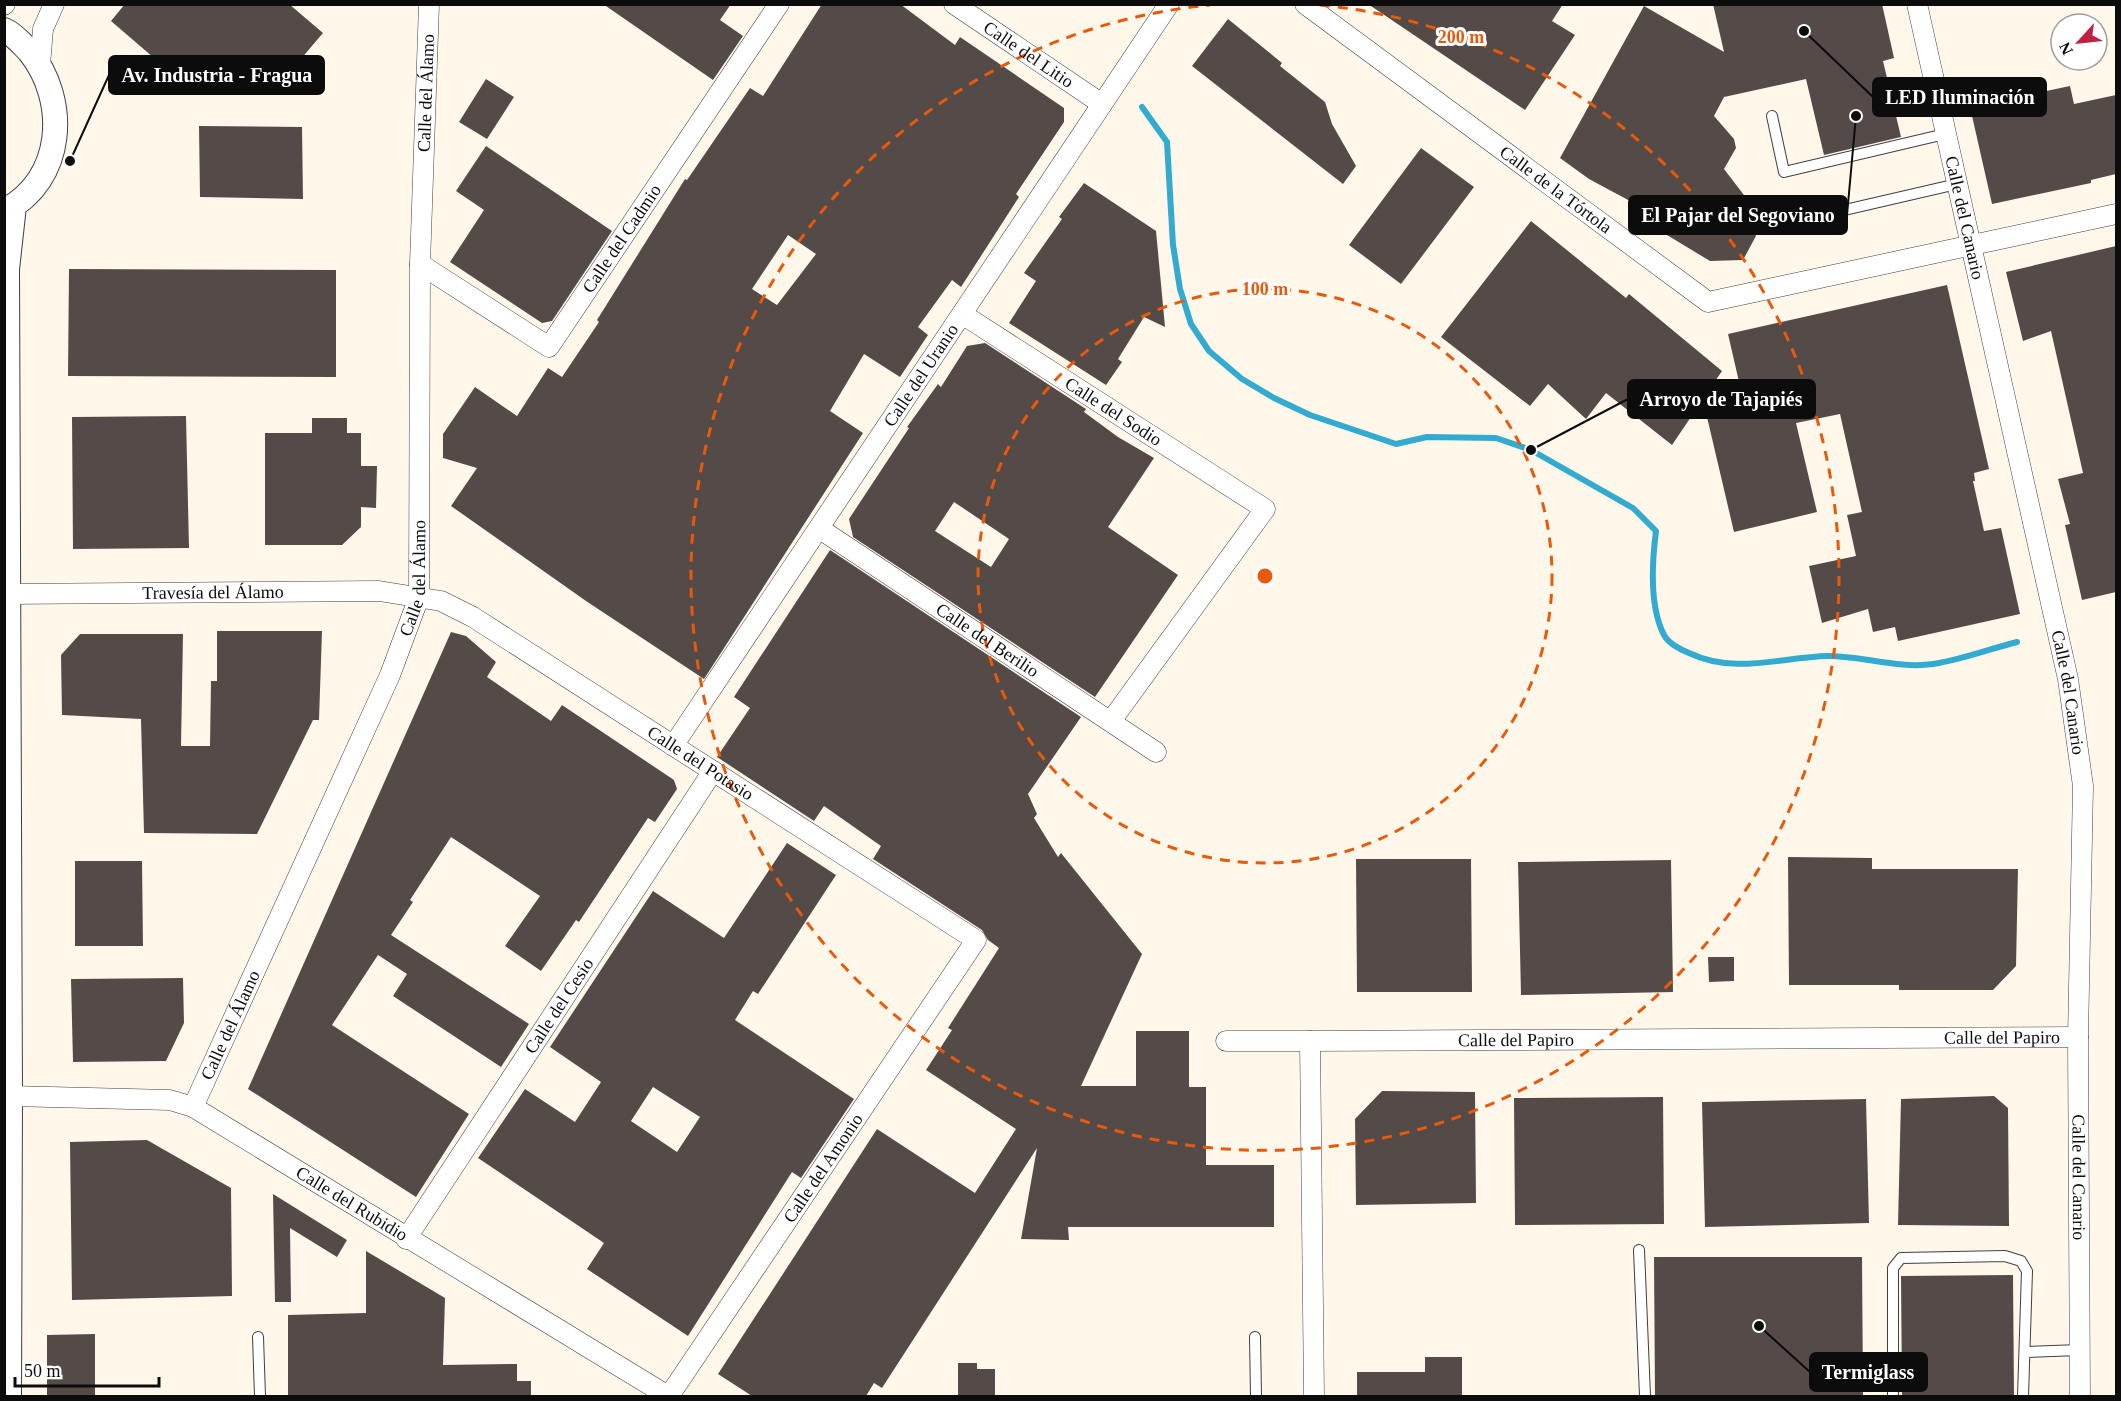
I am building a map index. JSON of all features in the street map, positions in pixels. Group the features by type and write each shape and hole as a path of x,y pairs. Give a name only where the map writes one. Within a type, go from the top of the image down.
{"street":[{"path":"40,65 43,29 54,4"},
{"name":"Calle del Álamo","path":"194,1107 385,686 419,597 420,264 429,4"},
{"name":"Calle del Cadmio","path":"420,264 549,347 779,4"},
{"name":"Calle del Litio","path":"954,4 1102,104"},
{"name":"Calle del Uranio","path":"673,746 1169,4"},
{"name":"Calle de la Tórtola","path":"1305,4 1708,302 2116,213"},
{"name":"Calle del Canario","path":"1917,4 2068,679 2083,786 2079,1037 2080,1396"},
{"path":"4,30 26,48 40,65 51,89 57,115 51,155 38,181 9,208 7,269 9,1396"},
{"name":"Calle del Sodio","path":"962,314 1265,509 1111,721"},
{"name":"Calle del Berilio","path":"820,529 1155,752"},
{"name":"Travesía del Álamo","path":"7,594 379,591 419,597"},
{"name":"Calle del Potasio","path":"419,597 441,601 473,617 976,940"},
{"name":"Calle del Cesio","path":"406,1239 713,771"},
{"name":"Calle del Amonio","path":"669,1396 976,940"},
{"name":"Calle del Papiro","path":"1226,1041 2079,1037"},
{"path":"1310,1041 1314,1396"},
{"name":"Calle del Rubidio","path":"10,1096 170,1100 194,1107 406,1239 669,1396"}],"lane":[{"path":"1772,116 1785,172 1945,134"},
{"path":"1797,221 1956,184"},
{"path":"1639,1250 1645,1396"},
{"path":"1893,1396 1893,1268 1901,1258 2005,1256 2021,1261 2027,1271 2023,1396"},
{"path":"258,1337 260,1396"},
{"path":"1254,1337 1256,1396"},
{"path":"2025,1352 2080,1350"}],"building":[{"path":"125,4 289,4 323,33 271,94 234,63 211,90 189,88 111,21"},
{"path":"603,4 731,4 720,20 743,36 713,80"},
{"path":"822,4 900,4 955,45 960,37 1064,108 1064,122 1016,194 1019,197 961,287 952,280 918,327 928,335 900,377 864,354 830,411 863,433 704,679 586,601 451,506 477,468 443,458 443,434 475,387 517,416 548,368 562,377 599,322 597,320 685,179 687,180 750,88 763,96","holes":["788,235 816,254 777,305 752,289"]},
{"path":"1368,4 1563,4 1552,21 1575,35 1525,110"},
{"path":"1713,4 1882,4 1894,58 1883,61 1901,137 1824,155 1806,79 1724,97 1714,116 1734,139 1736,148 1724,169 1747,199 1740,209 1756,236 1743,260 1710,261 1652,226 1658,216 1589,179 1560,158 1644,6 1724,52"},
{"path":"1228,19 1282,63 1280,66 1325,102 1332,124 1356,166 1343,184 1192,66"},
{"path":"486,79 514,97 487,139 459,122"},
{"path":"2070,86 2074,104 2116,95 2116,174 2091,180 2091,183 1992,204 1970,107"},
{"path":"199,126 302,127 303,199 200,197"},
{"path":"486,146 612,231 552,321 542,323 450,262 484,210 456,191"},
{"path":"1421,148 1474,187 1401,284 1349,245"},
{"path":"1084,183 1156,231 1165,327 1144,317 1118,359 1122,362 1106,385 1009,323 1036,281 1024,273 1062,219 1059,217"},
{"path":"1531,221 1626,298 1629,294 1722,371 1672,445 1606,393 1586,419 1548,384 1530,406 1441,337"},
{"path":"2116,246 2116,592 2082,600 2065,525 2070,524 2058,479 2083,473 2051,331 2023,341 2006,272"},
{"path":"69,269 336,270 336,377 68,376"},
{"path":"1947,285 1989,469 1974,473 1975,481 1973,481 1984,531 2001,528 2020,614 1898,641 1895,627 1873,632 1868,609 1822,623 1809,566 1856,556 1847,515 1862,512 1840,414 1796,423 1817,512 1734,532 1707,417 1745,408 1728,334"},
{"path":"985,343 1086,409 1084,412 1118,437 1154,458 1108,527 1178,575 1095,697 853,537 849,519 909,428 907,427 938,384 941,387 967,346","holes":["954,502 1009,539 991,567 935,531"]},
{"path":"186,416 189,548 73,549 72,417"},
{"path":"312,418 347,418 347,433 361,433 361,466 377,466 376,508 361,507 361,527 342,545 265,545 265,433 312,433"},
{"path":"830,550 1081,717 1028,794 1037,814 1034,818 1058,857 1061,853 1142,954 1081,1086 1136,1086 1136,1031 1189,1031 1189,1087 1206,1087 1206,1165 1274,1165 1274,1227 1068,1227 1069,1240 1021,1239 1037,1148 882,1388 874,1383 866,1396 752,1396 718,1374 877,1129 975,1193 1016,1129 926,1070 952,1030 948,1028 999,948 988,940 982,930 873,859 881,846 824,806 814,821 717,757 750,708 734,697"},
{"path":"217,631 322,631 319,720 313,720 257,834 144,833 141,719 62,715 61,655 80,634 183,634 181,746 210,746 211,681 217,681"},
{"path":"451,632 466,636 496,662 487,677 551,721 562,705 674,780 677,789 655,822 648,818 579,922 576,920 541,971 505,946 540,896 451,837 410,900 413,902 391,935 529,1024 501,1067 393,996 407,974 378,955 332,1025 469,1114 416,1197 248,1089"},
{"path":"787,843 836,875 758,994 753,991 735,1020 854,1099 801,1178 792,1172 688,1336 587,1269 604,1243 478,1158 525,1089 575,1122 601,1082 550,1047 653,891 724,938","holes":["653,1087 700,1117 677,1152 631,1121"]},
{"path":"1788,857 1872,858 1872,869 2018,869 2016,966 1993,990 1899,990 1899,985 1789,985"},
{"path":"1356,859 1471,859 1472,992 1357,992"},
{"path":"1671,860 1673,992 1521,995 1518,862"},
{"path":"75,861 142,861 143,946 75,946"},
{"path":"1708,957 1734,957 1734,981 1709,982"},
{"path":"183,978 184,1023 166,1061 73,1062 71,979"},
{"path":"1382,1091 1475,1092 1476,1203 1356,1205 1355,1119"},
{"path":"1994,1096 2008,1108 2009,1226 1898,1225 1901,1099"},
{"path":"1663,1097 1664,1224 1515,1225 1514,1098"},
{"path":"1866,1099 1869,1223 1705,1227 1702,1102"},
{"path":"147,1140 231,1188 232,1296 72,1300 70,1142"},
{"path":"273,1194 347,1240 337,1257 290,1228 291,1302 275,1302"},
{"path":"366,1251 445,1298 443,1365 517,1364 517,1381 531,1381 531,1396 288,1396 288,1315 366,1313"},
{"path":"1654,1257 1862,1257 1863,1395 1655,1396"},
{"path":"2013,1275 2014,1396 1902,1396 1901,1276"},
{"path":"95,1334 95,1396 47,1396 47,1335"},
{"path":"1425,1357 1462,1357 1462,1396 1357,1396 1357,1372 1425,1372"},
{"path":"958,1363 977,1363 977,1369 995,1369 995,1396 958,1396"}],"waterway":[{"path":"1142,107 1167,142 1173,245 1180,289 1191,324 1209,351 1242,379 1274,398 1310,415 1396,444 1427,437 1496,438 1531,450 1633,508 1656,531 1653,556 1656,611 1664,635 1675,646 1706,659 1724,663 1758,663 1828,656 1920,665 1954,660 2017,642"}],"place":[{"name":"LED Iluminación","path":"1804,31"},
{"name":"El Pajar del Segoviano","path":"1856,116"},
{"name":"Av. Industria - Fragua","path":"70,161"},
{"name":"Arroyo de Tajapiés","path":"1531,450"},
{"name":"Termiglass","path":"1759,1326"}]}
